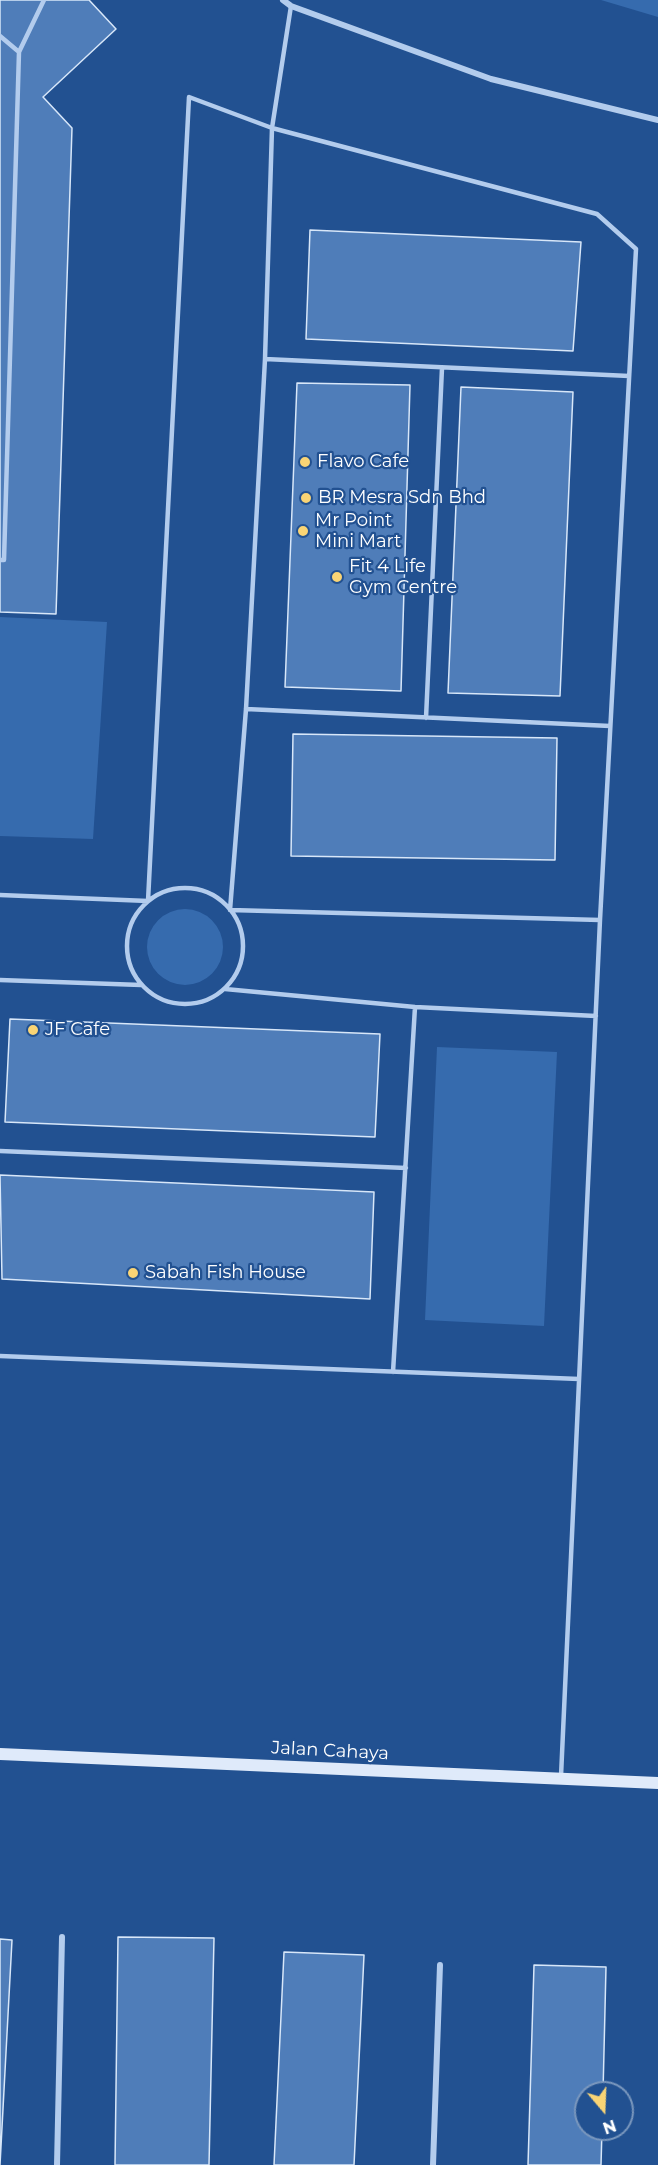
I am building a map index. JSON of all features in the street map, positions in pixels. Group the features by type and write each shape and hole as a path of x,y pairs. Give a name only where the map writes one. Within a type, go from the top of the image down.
{"street":[{"path":"283,0 291,6 491,79 658,120"},
{"name":"Jalan Cahaya","path":"0,1754 658,1783"},
{"path":"57,2165 62,1937"},
{"path":"433,2165 440,1965"}],"lane":[{"path":"0,560 4,560 19,52 44,0"},
{"path":"230,910 246,709 265,359 272,128 291,6"},
{"path":"0,36 19,52"},
{"path":"148,901 189,97 272,128 597,213 636,249 600,920 561,1779"},
{"path":"265,359 629,376"},
{"path":"426,718 442,368"},
{"path":"246,709 610,726"},
{"path":"185,888 205,891 223,901 236,916 243,934 243,954 237,974 225,989 209,999 191,1004 173,1003 155,996 141,985 132,969 127,951 129,932 136,916 148,901 166,892 185,888"},
{"path":"0,896 148,901"},
{"path":"230,910 600,920"},
{"path":"0,980 141,985"},
{"path":"225,989 415,1007 596,1016"},
{"path":"393,1372 415,1007"},
{"path":"0,1151 406,1168"},
{"path":"0,1356 579,1379"}],"shaded area":[{"path":"601,0 658,0 658,17"},
{"path":"0,617 107,622 93,839 0,836"},
{"path":"185,909 199,912 212,920 220,933 223,947 220,961 212,974 199,982 185,985 171,982 158,974 150,961 147,947 150,933 158,920 171,912"},
{"path":"437,1047 557,1052 544,1326 425,1320"}],"building":[{"path":"0,0 89,0 116,29 43,97 72,128 56,614 0,612"},
{"path":"310,230 581,242 573,351 306,339"},
{"path":"297,383 410,385 401,691 285,687"},
{"path":"461,387 573,392 560,696 448,693"},
{"path":"293,734 557,738 555,860 291,856"},
{"path":"10,1019 380,1034 375,1137 5,1122"},
{"path":"0,1175 374,1192 370,1299 2,1279"},
{"path":"118,1937 214,1938 209,2165 115,2165"},
{"path":"0,1939 12,1940 0,2165"},
{"path":"284,1952 364,1955 354,2165 274,2165"},
{"path":"534,1965 606,1967 603,2081 574,2081 574,2141 602,2141 601,2165 528,2165"}],"place":[{"name":"Flavo Cafe","path":"305,462"},
{"name":"BR Mesra Sdn Bhd","path":"306,498"},
{"name":"Mr Point Mini Mart","path":"303,531"},
{"name":"Fit 4 Life Gym Centre","path":"337,577"},
{"name":"JF Cafe","path":"33,1030"},
{"name":"Sabah Fish House","path":"133,1273"}]}
